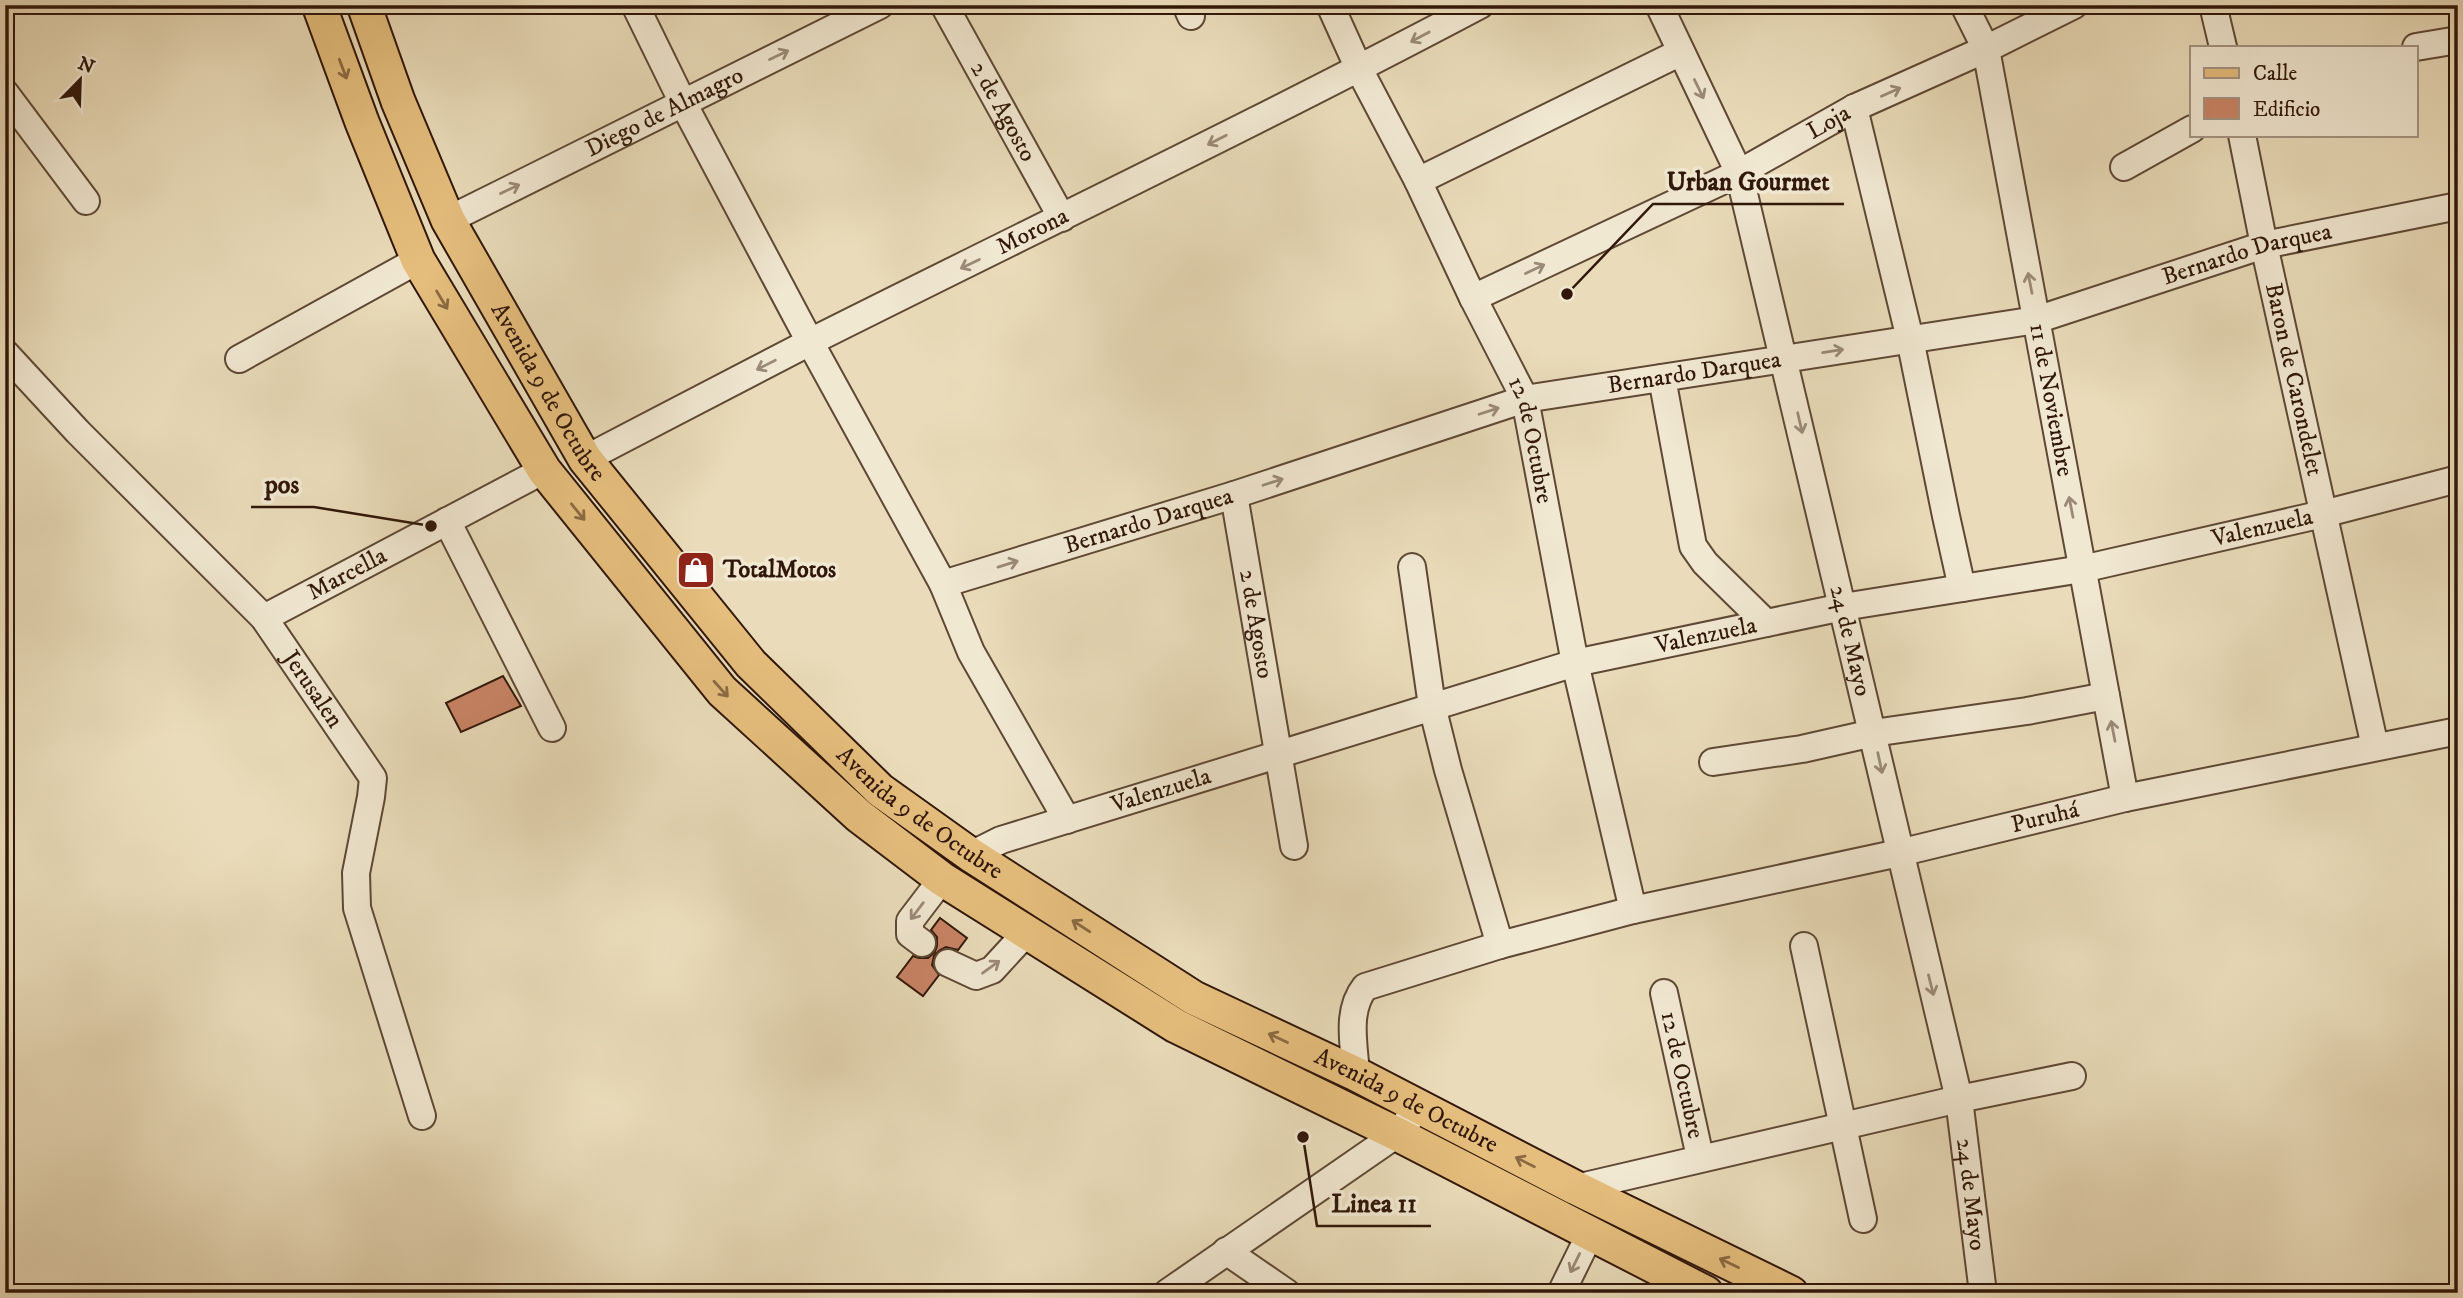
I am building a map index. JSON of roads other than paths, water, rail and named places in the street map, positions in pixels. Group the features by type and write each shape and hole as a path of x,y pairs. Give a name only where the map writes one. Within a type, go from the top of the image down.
{"main road":[{"name":"Avenida 9 de Octubre","path":"319,5 362,122 418,260 544,470 722,691 859,816 942,879 1176,1026 1397,1134 1706,1293"},
{"name":"Avenida 9 de Octubre","path":"364,5 398,101 448,220 584,459 751,664 880,790 971,855 1195,999 1356,1074 1576,1188 1791,1293"}],"street":[{"path":"635,5 683,103 810,342 943,584 971,652 1067,820"},
{"name":"Diego de Almagro","path":"448,220 880,5"},
{"name":"2 de Agosto","path":"944,5 1062,218"},
{"name":"12 de Octubre","path":"1330,5 1359,69 1418,181 1473,299 1525,399 1575,663 1633,910"},
{"name":"Morona","path":"584,459 810,342 1359,69 1480,5"},
{"name":"24 de Mayo","path":"1659,5 1739,173 1959,1099 1983,1293"},
{"name":"11 de Noviembre","path":"1964,5 1986,49 2125,798"},
{"name":"Loja","path":"1473,299 1739,173 1854,108 1986,49 2074,5"},
{"path":"2213,5 2223,46"},
{"path":"2418,47 2458,40"},
{"path":"1418,181 1681,52"},
{"path":"5,93 86,201"},
{"path":"1854,108 1910,339 1962,588"},
{"path":"2123,167 2190,130"},
{"name":"Baron de Carondelet","path":"2242,136 2375,747"},
{"name":"Bernardo Darquea","path":"943,584 1234,495 1525,399 2036,320 2264,245 2458,206"},
{"path":"239,359 418,260"},
{"name":"Jerusalen","path":"5,353 78,432 264,618 373,778 356,873 356,908 422,1116"},
{"path":"1662,378 1693,546 1705,563 1766,623"},
{"name":"Marcella","path":"264,618 544,470"},
{"name":"Valenzuela","path":"971,855 1001,840 1575,663 1843,607 2082,569 2323,514 2458,478"},
{"name":"2 de Agosto","path":"1234,495 1294,846"},
{"path":"447,521 552,728"},
{"path":"1412,567 1432,706 1448,770 1500,945"},
{"path":"1713,762 1802,750 1873,733 2106,696"},
{"name":"Puruhá","path":"1356,1074 1353,1013 1356,998 1365,987 1500,945 1633,910 1899,853 2125,798 2458,731"},
{"path":"922,943 910,934 910,920 942,879"},
{"path":"948,963 976,976 992,970 1026,933"},
{"path":"1804,946 1863,1219"},
{"name":"12 de Octubre","path":"1664,993 1700,1157"},
{"path":"1576,1188 1700,1157 2071,1076"},
{"path":"1167,1293 1397,1134 1418,1108"},
{"path":"1561,1293 1590,1234"},
{"path":"1226,1251 1287,1293"}],"place":[{"name":"Urban Gourmet","path":"1567,294"},
{"name":"pos","path":"431,526"},
{"name":"TotalMotos","path":"696,570"},
{"name":"Linea 11","path":"1303,1137"}]}
